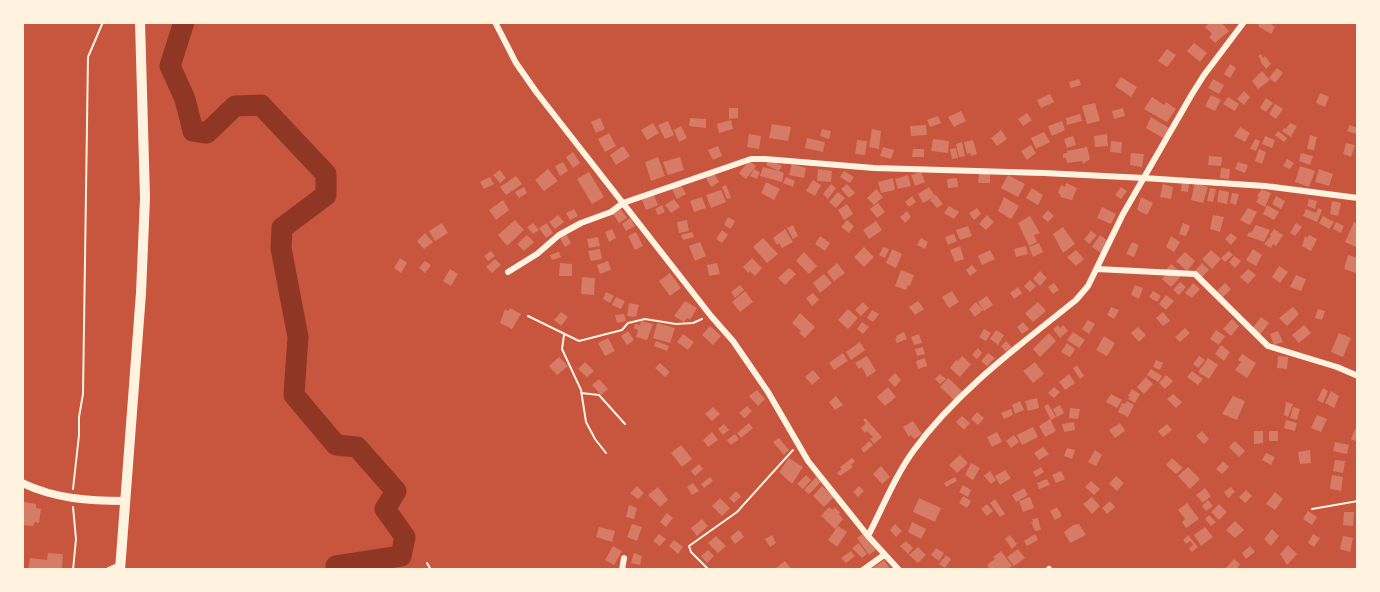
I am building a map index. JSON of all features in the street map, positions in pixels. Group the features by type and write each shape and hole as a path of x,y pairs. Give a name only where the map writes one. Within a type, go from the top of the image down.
{"highway":[{"path":"121,567 141,292 145,198 140,22"}],"street":[{"path":"495,22 521,71 711,316 733,341 757,375 808,460 868,536 899,570"},
{"path":"868,536 913,451 937,422 978,379 1076,300 1088,286 1123,214 1204,75 1244,22"},
{"path":"508,272 537,254 559,235 581,223 611,212 623,203 751,159 874,168 1044,172 1144,178 1265,186 1358,198"},
{"path":"1097,269 1195,274 1268,346 1337,367 1358,376"},
{"path":"22,483 48,494 72,499 125,501"},
{"path":"863,570 884,555"},
{"path":"622,570 624,558"},
{"path":"109,570 121,567"}],"path":[{"path":"73,570 76,540 72,499 83,394 88,57 103,22"},
{"path":"528,316 579,341 622,330 628,323 645,319 676,324 693,323 711,316"},
{"path":"564,335 562,349 581,393 586,422 606,453"},
{"path":"581,393 599,395 625,424"},
{"path":"709,570 690,552 690,546 737,512 798,444"},
{"path":"1312,509 1358,501"},
{"path":"427,563 431,570"}],"building":[{"path":"1210,22 1221,22 1229,31 1215,43 1209,37 1212,34 1205,27"},
{"path":"1260,22 1268,22 1275,27 1271,34 1258,26"},
{"path":"1194,43 1207,53 1200,62 1187,51"},
{"path":"1167,49 1176,55 1167,67 1158,61"},
{"path":"1261,54 1271,64 1266,69 1258,56"},
{"path":"1230,64 1236,68 1230,78 1224,74"},
{"path":"1277,68 1283,73 1275,83 1269,78"},
{"path":"1262,71 1270,80 1258,89 1252,81"},
{"path":"1121,77 1137,87 1131,97 1115,86"},
{"path":"1079,79 1081,85 1071,88 1069,82"},
{"path":"1213,79 1224,85 1219,94 1208,88"},
{"path":"1244,91 1250,97 1244,105 1237,99"},
{"path":"1320,93 1329,97 1325,107 1316,103"},
{"path":"1050,94 1054,102 1041,108 1037,100"},
{"path":"1211,95 1221,100 1215,111 1205,106"},
{"path":"1152,97 1176,109 1167,122 1144,109"},
{"path":"1228,97 1239,104 1235,111 1223,104"},
{"path":"1266,98 1273,103 1266,112 1260,108"},
{"path":"1095,103 1100,121 1087,124 1082,106"},
{"path":"1275,104 1283,109 1276,119 1269,114"},
{"path":"729,108 738,108 738,118 729,119"},
{"path":"1123,108 1125,116 1114,119 1112,111"},
{"path":"961,111 966,121 954,127 948,117"},
{"path":"1027,113 1032,120 1023,126 1018,119"},
{"path":"1080,114 1082,121 1067,125 1066,118"},
{"path":"938,116 941,123 930,127 927,120"},
{"path":"1151,117 1169,128 1163,138 1146,128"},
{"path":"600,118 605,129 596,133 591,122"},
{"path":"690,118 706,119 706,128 689,126"},
{"path":"731,120 733,129 719,133 717,124"},
{"path":"668,121 674,135 665,139 658,125"},
{"path":"1062,121 1065,130 1052,136 1048,126"},
{"path":"653,123 659,133 647,140 641,130"},
{"path":"1290,123 1297,126 1291,137 1282,131"},
{"path":"772,124 791,127 788,141 769,138"},
{"path":"926,125 927,135 911,136 910,126"},
{"path":"1350,125 1358,128 1356,134 1347,131"},
{"path":"681,126 687,138 679,142 674,130"},
{"path":"1240,127 1250,133 1245,142 1234,136"},
{"path":"822,129 831,131 829,139 820,136"},
{"path":"872,129 881,131 879,149 869,147"},
{"path":"1001,130 1007,139 997,146 991,138"},
{"path":"1278,131 1287,138 1284,142 1275,135"},
{"path":"1044,132 1050,142 1036,149 1031,138"},
{"path":"609,133 616,146 605,152 598,139"},
{"path":"749,134 761,136 759,149 747,147"},
{"path":"1107,134 1108,146 1095,147 1094,136"},
{"path":"1310,135 1317,137 1314,150 1307,149"},
{"path":"1073,136 1076,145 1067,148 1064,139"},
{"path":"1265,136 1275,140 1272,148 1262,144"},
{"path":"807,138 825,142 823,152 805,148"},
{"path":"933,139 949,141 948,153 931,151"},
{"path":"1255,139 1260,141 1256,151 1250,149"},
{"path":"857,140 867,141 865,155 855,154"},
{"path":"973,140 977,154 971,156 970,153 967,154 964,142"},
{"path":"1111,141 1122,142 1121,153 1110,152"},
{"path":"962,142 965,156 959,157 956,144"},
{"path":"1346,143 1355,145 1351,157 1343,154"},
{"path":"1031,145 1036,153 1027,160 1021,151"},
{"path":"623,146 630,156 616,165 610,155"},
{"path":"718,146 722,156 713,160 708,150"},
{"path":"883,147 894,150 891,159 880,156"},
{"path":"1087,147 1090,159 1083,164 1082,161 1067,163 1066,158 1063,158 1063,154 1067,151"},
{"path":"956,148 958,158 952,159 950,149"},
{"path":"913,149 924,149 924,157 912,157"},
{"path":"1259,149 1266,152 1262,164 1255,161"},
{"path":"573,152 580,163 573,168 566,157"},
{"path":"1131,153 1144,154 1142,167 1130,165"},
{"path":"1301,153 1313,156 1310,165 1299,161"},
{"path":"1209,156 1222,157 1221,166 1208,165"},
{"path":"658,157 665,176 651,181 645,162"},
{"path":"680,157 684,170 668,175 663,162"},
{"path":"769,159 782,166 779,171 766,165"},
{"path":"1287,159 1294,163 1290,169 1283,166"},
{"path":"749,161 756,166 746,179 739,173"},
{"path":"563,162 568,171 560,176 555,166"},
{"path":"1238,162 1248,165 1245,173 1235,169"},
{"path":"792,164 806,168 804,178 789,175"},
{"path":"1300,166 1315,171 1309,187 1295,182"},
{"path":"763,167 784,173 782,182 760,176"},
{"path":"1221,168 1230,169 1229,179 1220,178"},
{"path":"548,169 558,181 544,191 535,180"},
{"path":"754,169 760,172 757,179 750,176"},
{"path":"818,169 832,171 831,182 817,181"},
{"path":"1319,169 1333,174 1329,186 1315,182"},
{"path":"500,170 506,178 500,183 493,175"},
{"path":"844,171 854,177 850,183 840,177"},
{"path":"589,172 604,197 592,204 577,179"},
{"path":"921,172 925,182 915,186 911,175"},
{"path":"714,173 719,182 711,187 706,178"},
{"path":"979,174 990,174 990,183 978,183"},
{"path":"908,175 911,186 898,189 895,179"},
{"path":"1008,175 1025,184 1018,197 1001,188"},
{"path":"516,176 522,184 506,195 500,187"},
{"path":"490,177 494,184 484,189 480,182"},
{"path":"786,177 795,181 793,187 783,183"},
{"path":"893,178 895,190 881,193 878,182"},
{"path":"957,178 958,187 948,188 947,179"},
{"path":"813,180 821,185 815,196 806,191"},
{"path":"766,182 780,189 774,200 761,193"},
{"path":"1066,183 1077,188 1072,200 1060,197 1058,193 1061,185 1065,187"},
{"path":"1182,183 1189,184 1188,192 1181,191"},
{"path":"1195,183 1208,187 1203,203 1191,200"},
{"path":"831,184 836,188 828,199 823,194"},
{"path":"847,184 855,193 849,198 841,189"},
{"path":"1163,184 1173,187 1171,199 1160,197"},
{"path":"681,185 686,194 677,199 672,189"},
{"path":"726,185 731,198 727,199 722,187"},
{"path":"524,187 527,193 519,198 515,192"},
{"path":"929,187 935,196 923,203 918,194"},
{"path":"1121,187 1127,191 1121,199 1115,195"},
{"path":"1032,188 1043,195 1038,205 1026,198"},
{"path":"1210,188 1216,189 1213,202 1207,201"},
{"path":"876,189 883,197 874,205 867,198"},
{"path":"1262,189 1271,193 1265,207 1256,202"},
{"path":"721,190 726,202 711,208 706,195"},
{"path":"1219,190 1229,192 1227,204 1217,202"},
{"path":"838,192 845,198 836,208 829,202"},
{"path":"653,193 658,205 646,210 641,198"},
{"path":"1232,193 1239,194 1236,205 1230,203"},
{"path":"936,195 943,204 937,208 930,200"},
{"path":"912,196 916,202 909,207 905,202"},
{"path":"1276,196 1285,201 1281,209 1272,204"},
{"path":"702,197 706,208 694,212 690,201"},
{"path":"1004,197 1019,206 1011,219 998,211"},
{"path":"1141,197 1153,203 1147,215 1137,210"},
{"path":"674,199 680,207 671,213 665,205"},
{"path":"1309,199 1317,201 1315,209 1307,206"},
{"path":"503,200 509,210 496,220 489,210"},
{"path":"1332,201 1341,203 1338,216 1330,214"},
{"path":"878,203 885,212 877,218 870,209"},
{"path":"847,204 853,214 844,220 838,210"},
{"path":"662,205 665,212 658,215 655,209"},
{"path":"1267,205 1279,212 1274,220 1263,214"},
{"path":"949,206 959,212 954,219 944,213"},
{"path":"1102,207 1116,214 1111,224 1097,218"},
{"path":"620,208 627,218 619,223 612,212"},
{"path":"977,208 981,214 974,220 969,213"},
{"path":"1248,208 1257,212 1250,225 1240,220"},
{"path":"1318,208 1322,210 1317,222 1303,216 1306,209 1316,213"},
{"path":"574,209 578,216 570,220 566,213"},
{"path":"1048,210 1054,216 1048,222 1042,217"},
{"path":"907,211 911,217 905,223 900,217"},
{"path":"558,215 564,222 555,229 549,222"},
{"path":"987,215 994,222 986,230 979,224"},
{"path":"1213,215 1224,217 1220,232 1210,229"},
{"path":"1030,216 1040,233 1034,235 1037,242 1029,246 1018,223"},
{"path":"1323,216 1334,222 1329,229 1319,223"},
{"path":"728,217 735,221 731,229 724,225"},
{"path":"630,218 635,226 626,231 622,224"},
{"path":"515,220 524,230 507,246 498,235"},
{"path":"687,220 689,231 679,233 677,222"},
{"path":"847,220 854,226 849,233 841,227"},
{"path":"876,221 882,230 869,239 863,230"},
{"path":"1336,222 1344,226 1341,233 1333,229"},
{"path":"1354,222 1358,224 1356,247 1345,242"},
{"path":"442,223 448,233 435,241 429,231"},
{"path":"533,223 539,230 533,234 527,227"},
{"path":"547,223 553,233 546,238 539,228"},
{"path":"1183,223 1190,226 1186,236 1179,234"},
{"path":"1296,223 1302,227 1295,236 1290,233"},
{"path":"793,225 798,236 793,239 787,228"},
{"path":"1256,225 1270,230 1264,242 1247,236"},
{"path":"968,226 972,236 960,240 956,230"},
{"path":"1063,227 1075,244 1063,253 1053,234"},
{"path":"612,229 616,238 609,242 605,232"},
{"path":"785,229 793,242 782,248 773,238"},
{"path":"1274,229 1283,235 1276,246 1273,244 1271,248 1264,244"},
{"path":"722,230 728,235 722,243 716,239"},
{"path":"1091,231 1097,235 1089,244 1084,239"},
{"path":"636,232 643,246 635,250 628,236"},
{"path":"692,232 694,237 683,240 681,235"},
{"path":"425,233 433,242 424,249 417,241"},
{"path":"1231,233 1237,238 1231,245 1225,239"},
{"path":"566,234 571,243 565,247 560,238"},
{"path":"954,234 957,241 948,245 945,237"},
{"path":"527,235 534,242 524,251 517,244"},
{"path":"1100,235 1108,241 1101,253 1092,247"},
{"path":"1309,235 1317,239 1311,251 1302,246 1305,236 1307,238"},
{"path":"820,236 830,243 825,251 815,244"},
{"path":"1171,236 1180,242 1174,252 1166,247"},
{"path":"598,237 600,246 589,248 587,239"},
{"path":"763,238 778,254 767,263 753,247"},
{"path":"921,238 928,242 925,249 917,245"},
{"path":"700,242 706,256 695,261 689,246"},
{"path":"1132,242 1139,245 1134,257 1126,254"},
{"path":"1039,243 1043,252 1033,257 1029,247"},
{"path":"960,246 964,259 955,262 950,250"},
{"path":"1026,246 1028,254 1016,257 1014,249"},
{"path":"864,247 874,257 864,267 854,257"},
{"path":"883,247 889,249 885,258 879,255"},
{"path":"600,249 602,259 591,261 588,251"},
{"path":"892,249 902,254 896,268 886,263"},
{"path":"1253,249 1262,255 1256,266 1246,260"},
{"path":"990,250 995,259 982,265 978,256"},
{"path":"1076,250 1084,259 1076,266 1067,257"},
{"path":"1211,250 1221,259 1212,269 1202,259"},
{"path":"491,251 495,256 488,261 484,256"},
{"path":"1229,251 1233,255 1225,262 1221,258"},
{"path":"559,252 561,257 552,260 550,255"},
{"path":"804,252 817,266 809,274 796,261"},
{"path":"1185,252 1195,261 1187,271 1176,261"},
{"path":"1348,255 1358,258 1356,273 1344,269"},
{"path":"1234,256 1241,261 1235,268 1229,262"},
{"path":"400,258 407,263 401,273 394,268"},
{"path":"752,258 762,268 755,276 743,267"},
{"path":"495,259 501,265 492,273 486,267"},
{"path":"425,261 431,265 425,273 419,268"},
{"path":"608,261 611,270 600,274 597,265"},
{"path":"560,263 572,264 572,276 559,276"},
{"path":"717,263 720,274 709,276 707,265"},
{"path":"837,263 845,273 834,281 827,272"},
{"path":"1202,263 1209,270 1201,278 1194,272"},
{"path":"1171,264 1183,274 1171,287 1162,279"},
{"path":"972,265 977,271 970,276 966,270"},
{"path":"1279,266 1288,272 1280,283 1272,277"},
{"path":"789,268 796,274 785,285 778,278"},
{"path":"450,269 458,274 451,286 443,281"},
{"path":"1248,269 1256,275 1248,284 1240,277"},
{"path":"901,270 914,275 906,290 895,286"},
{"path":"1040,271 1047,278 1040,286 1033,279"},
{"path":"670,273 681,288 670,296 659,281"},
{"path":"824,274 832,283 820,293 813,283"},
{"path":"1296,275 1306,279 1301,291 1290,287"},
{"path":"582,277 595,278 594,295 581,294"},
{"path":"1030,280 1036,286 1030,292 1024,286"},
{"path":"1180,282 1186,287 1179,295 1173,290"},
{"path":"1054,283 1059,290 1053,294 1048,287"},
{"path":"1193,283 1200,289 1192,298 1185,293"},
{"path":"1225,283 1231,289 1222,298 1216,292"},
{"path":"740,285 744,290 735,298 731,292"},
{"path":"1135,285 1143,288 1139,299 1131,295"},
{"path":"1018,287 1022,293 1014,299 1010,293"},
{"path":"745,291 753,302 740,312 732,302"},
{"path":"952,291 959,302 949,308 942,297"},
{"path":"1153,291 1161,296 1157,302 1149,297"},
{"path":"606,292 614,296 610,303 603,299"},
{"path":"813,293 819,300 812,306 806,298"},
{"path":"1166,295 1174,301 1166,310 1159,304"},
{"path":"987,296 993,305 984,311 978,302"},
{"path":"616,297 625,301 621,309 612,305"},
{"path":"685,301 697,308 690,320 687,318 684,322 674,316"},
{"path":"918,301 924,309 915,315 909,307"},
{"path":"863,302 869,308 861,316 855,310"},
{"path":"976,302 983,310 975,317 969,309"},
{"path":"1038,302 1046,311 1033,322 1025,313"},
{"path":"629,303 639,305 636,317 627,316"},
{"path":"1111,307 1119,310 1114,319 1107,315"},
{"path":"1293,307 1299,314 1287,326 1279,318"},
{"path":"510,308 521,314 512,329 500,323 505,309 508,311"},
{"path":"848,309 858,318 848,329 838,320"},
{"path":"1318,309 1325,311 1322,320 1315,318"},
{"path":"872,310 879,314 873,322 867,318"},
{"path":"561,312 568,317 561,326 554,320"},
{"path":"1163,312 1170,321 1163,326 1156,318"},
{"path":"800,313 815,327 805,338 792,323"},
{"path":"624,314 626,321 617,323 615,315"},
{"path":"1261,317 1269,323 1260,335 1252,329"},
{"path":"1232,319 1239,326 1231,336 1223,329"},
{"path":"1088,320 1095,324 1089,334 1082,329"},
{"path":"641,321 653,324 647,340 636,337 638,330 634,328 635,324 640,325"},
{"path":"862,322 869,327 863,334 857,329"},
{"path":"1023,322 1029,329 1022,334 1017,327"},
{"path":"657,323 675,328 670,343 653,338"},
{"path":"1058,325 1060,328 1063,325 1068,331 1060,338 1053,329"},
{"path":"1304,325 1311,333 1299,343 1292,335"},
{"path":"710,326 721,336 713,345 702,335"},
{"path":"1138,327 1146,335 1139,342 1131,333"},
{"path":"1185,328 1190,333 1180,342 1175,337"},
{"path":"984,329 991,333 986,341 979,337"},
{"path":"996,330 1004,335 998,345 990,339"},
{"path":"1216,330 1225,336 1219,345 1210,339"},
{"path":"628,331 634,340 627,345 621,336"},
{"path":"1278,331 1283,342 1274,345 1270,334"},
{"path":"904,332 907,339 897,343 896,336"},
{"path":"1073,332 1085,340 1079,348 1067,340"},
{"path":"1049,333 1056,341 1040,357 1033,349"},
{"path":"1339,333 1351,338 1343,357 1331,352"},
{"path":"683,334 694,342 688,350 677,342"},
{"path":"919,334 922,343 914,345 911,337"},
{"path":"1104,336 1115,343 1107,356 1096,350"},
{"path":"608,338 615,351 605,356 598,343"},
{"path":"656,341 669,346 667,351 654,346"},
{"path":"1006,341 1012,347 1006,352 1001,346"},
{"path":"860,342 865,350 851,360 846,352"},
{"path":"1067,343 1075,349 1070,357 1061,352"},
{"path":"1221,345 1230,352 1224,361 1215,354"},
{"path":"923,347 925,354 917,356 915,349"},
{"path":"978,348 982,353 977,359 972,355"},
{"path":"843,353 848,361 834,370 829,363"},
{"path":"988,353 995,358 987,366 981,361"},
{"path":"1242,354 1256,363 1247,378 1235,370 1241,362 1238,360"},
{"path":"867,356 876,371 867,377 862,367 859,369 855,363"},
{"path":"962,356 971,364 960,377 950,368"},
{"path":"1199,356 1205,360 1198,368 1193,364"},
{"path":"1278,356 1288,357 1287,369 1277,368"},
{"path":"559,357 568,366 557,375 549,366"},
{"path":"925,358 927,366 918,369 916,361"},
{"path":"1208,358 1218,365 1209,379 1198,372"},
{"path":"1156,360 1163,363 1160,370 1153,367"},
{"path":"585,362 594,371 587,377 578,369"},
{"path":"1035,362 1044,374 1033,383 1023,371"},
{"path":"660,363 670,372 665,377 655,368"},
{"path":"1077,365 1084,376 1080,379 1073,368"},
{"path":"1151,369 1162,376 1158,382 1147,375"},
{"path":"813,370 820,378 812,385 805,377"},
{"path":"1192,371 1203,379 1198,385 1187,377"},
{"path":"895,373 901,380 895,387 888,380"},
{"path":"940,374 946,379 940,384 935,379"},
{"path":"1069,374 1075,383 1065,390 1059,382"},
{"path":"1166,375 1173,381 1165,389 1159,383"},
{"path":"1146,377 1153,384 1144,394 1137,387"},
{"path":"948,378 962,391 954,400 940,387"},
{"path":"599,379 608,389 601,395 592,385"},
{"path":"888,387 896,397 885,406 877,397"},
{"path":"1054,387 1060,392 1054,398 1048,393"},
{"path":"1323,388 1328,391 1323,403 1317,400"},
{"path":"1132,389 1140,394 1135,403 1128,399"},
{"path":"757,390 765,399 758,406 749,396"},
{"path":"1331,391 1339,396 1334,408 1325,403"},
{"path":"1111,394 1122,400 1117,408 1106,402"},
{"path":"1173,394 1182,402 1176,408 1167,399"},
{"path":"836,396 843,405 835,410 829,402"},
{"path":"1233,396 1245,401 1237,420 1222,414"},
{"path":"1037,398 1039,408 1028,411 1025,401"},
{"path":"1020,401 1024,410 1015,414 1012,405"},
{"path":"1127,401 1134,405 1128,417 1118,412 1122,403 1125,404"},
{"path":"1286,402 1293,404 1288,417 1284,415"},
{"path":"1048,404 1056,417 1051,420 1044,406"},
{"path":"1060,405 1064,413 1057,417 1053,409"},
{"path":"747,406 752,411 745,418 739,413"},
{"path":"713,407 720,414 712,421 705,414"},
{"path":"1293,407 1300,409 1297,420 1290,418"},
{"path":"1070,408 1080,409 1078,419 1069,418"},
{"path":"1011,409 1013,415 1004,419 1001,413"},
{"path":"977,412 984,418 978,425 971,419"},
{"path":"1317,415 1327,419 1321,432 1311,428"},
{"path":"962,416 970,423 964,430 956,422"},
{"path":"865,418 882,437 874,444 870,439 873,437 861,428 866,423 863,420"},
{"path":"1050,419 1056,431 1045,437 1039,426"},
{"path":"1286,420 1297,423 1295,431 1284,428"},
{"path":"913,421 922,434 914,439 911,435 909,437 903,427"},
{"path":"1074,422 1075,430 1064,432 1062,424"},
{"path":"749,423 753,428 741,438 737,433"},
{"path":"1120,423 1125,431 1115,438 1109,430"},
{"path":"724,424 729,430 723,435 718,429"},
{"path":"1167,424 1172,430 1163,437 1158,431"},
{"path":"1033,427 1038,437 1022,445 1017,435"},
{"path":"1358,427 1358,442 1351,439"},
{"path":"1202,431 1209,439 1204,444 1196,436"},
{"path":"1254,431 1263,431 1263,443 1254,444"},
{"path":"1269,431 1278,431 1278,441 1269,441"},
{"path":"712,432 718,440 708,447 703,440"},
{"path":"997,432 1002,442 992,447 987,437"},
{"path":"735,434 739,439 731,445 727,440"},
{"path":"1014,435 1019,442 1011,448 1006,441"},
{"path":"779,438 789,450 784,455 773,442"},
{"path":"869,441 873,445 864,453 861,449"},
{"path":"1235,441 1245,451 1239,457 1229,447"},
{"path":"1335,442 1349,445 1347,454 1333,451"},
{"path":"681,445 692,459 682,467 671,453"},
{"path":"1043,447 1049,454 1039,460 1034,453"},
{"path":"1067,448 1075,450 1072,459 1064,456"},
{"path":"1095,450 1102,455 1096,466 1088,462"},
{"path":"1310,450 1311,463 1300,464 1298,452"},
{"path":"1266,453 1275,457 1271,465 1262,460"},
{"path":"960,455 968,463 957,473 949,465"},
{"path":"789,458 803,467 792,484 779,472"},
{"path":"852,458 855,461 851,465 853,467 840,476 837,473 842,469 840,467"},
{"path":"1172,458 1183,468 1176,474 1166,465"},
{"path":"1335,460 1345,461 1343,473 1333,471"},
{"path":"1223,461 1229,467 1222,474 1216,469"},
{"path":"971,463 980,468 973,480 965,475"},
{"path":"699,464 703,469 695,476 691,471"},
{"path":"881,466 890,477 882,484 873,474"},
{"path":"1041,467 1044,472 1036,477 1033,472"},
{"path":"1188,467 1200,479 1190,489 1178,476"},
{"path":"1005,470 1011,478 1000,485 995,476"},
{"path":"990,471 996,480 991,484 984,476"},
{"path":"1061,471 1065,479 1056,483 1052,475"},
{"path":"806,475 811,480 803,489 797,484"},
{"path":"1332,475 1343,477 1341,491 1330,489"},
{"path":"1116,476 1124,483 1117,491 1109,484"},
{"path":"710,477 713,481 704,488 701,484"},
{"path":"816,477 821,482 809,494 804,490"},
{"path":"955,477 957,481 946,487 944,483"},
{"path":"1047,479 1050,485 1039,489 1037,483"},
{"path":"1091,481 1100,489 1094,495 1085,487"},
{"path":"693,483 699,491 692,495 687,487"},
{"path":"963,485 971,490 968,497 959,492"},
{"path":"637,486 644,493 638,499 630,493"},
{"path":"822,486 834,497 824,507 813,496"},
{"path":"859,486 864,491 858,497 853,492"},
{"path":"658,487 668,500 660,507 648,495"},
{"path":"1231,487 1235,492 1228,498 1224,492"},
{"path":"1024,488 1028,495 1016,502 1012,495"},
{"path":"1205,488 1211,496 1203,503 1196,495"},
{"path":"1246,490 1252,496 1245,503 1239,497"},
{"path":"736,491 741,496 734,503 729,498"},
{"path":"1275,492 1283,499 1275,510 1266,504"},
{"path":"963,496 971,501 967,508 959,503"},
{"path":"1030,497 1034,508 1023,512 1019,501"},
{"path":"1092,497 1100,506 1092,514 1083,504"},
{"path":"720,498 730,508 722,516 712,506"},
{"path":"919,498 941,508 935,522 913,512"},
{"path":"995,499 1005,514 1000,517 990,503"},
{"path":"1208,500 1213,506 1206,511 1202,506"},
{"path":"1110,501 1115,507 1107,514 1102,508"},
{"path":"23,502 36,504 36,508 41,509 39,523 35,522 33,526 22,525"},
{"path":"1187,503 1199,519 1186,528 1182,522 1185,519 1178,510"},
{"path":"987,504 993,511 987,516 981,509"},
{"path":"1219,504 1227,512 1219,520 1211,512"},
{"path":"629,505 637,508 634,519 626,517"},
{"path":"829,507 833,510 834,507 840,512 843,519 835,529 821,516"},
{"path":"1057,507 1062,516 1055,520 1050,511"},
{"path":"1308,511 1317,517 1312,525 1303,519"},
{"path":"1344,512 1354,512 1353,526 1343,525"},
{"path":"667,513 673,518 666,527 660,522"},
{"path":"1209,515 1216,522 1211,526 1205,519"},
{"path":"1038,518 1041,530 1035,531 1031,522 1033,522 1032,519"},
{"path":"702,519 708,526 697,536 691,528"},
{"path":"1235,521 1244,530 1235,538 1226,530"},
{"path":"912,522 926,529 921,539 908,532"},
{"path":"632,524 642,527 637,541 627,537"},
{"path":"895,524 902,531 896,537 890,530"},
{"path":"1079,524 1086,535 1070,543 1064,532 1073,525"},
{"path":"838,526 847,532 837,547 828,540"},
{"path":"599,527 615,531 612,542 596,537"},
{"path":"1205,527 1213,537 1201,546 1194,535"},
{"path":"1272,529 1279,536 1271,546 1264,539"},
{"path":"739,530 744,537 735,544 730,537"},
{"path":"864,533 876,550 869,555 857,538"},
{"path":"659,534 666,539 660,546 653,541"},
{"path":"1035,534 1038,540 1027,546 1024,541"},
{"path":"1313,534 1320,538 1314,547 1308,543"},
{"path":"772,535 776,543 770,547 765,539"},
{"path":"1010,535 1017,544 1012,549 1005,539"},
{"path":"1188,535 1198,547 1192,552 1189,548 1193,545 1190,541 1186,544 1183,540"},
{"path":"716,536 726,546 718,553 708,543"},
{"path":"1343,536 1353,538 1350,552 1340,549"},
{"path":"674,540 683,547 678,554 669,546"},
{"path":"906,541 913,548 908,554 900,546"},
{"path":"859,543 867,554 862,558 852,548"},
{"path":"1288,545 1297,554 1287,565 1280,554"},
{"path":"613,546 622,551 614,565 605,560"},
{"path":"1250,546 1255,552 1246,559 1242,553"},
{"path":"918,547 926,555 918,563 909,555"},
{"path":"936,548 944,553 939,561 931,555"},
{"path":"1018,549 1025,558 1014,566 1007,557"},
{"path":"708,550 714,556 707,563 701,556"},
{"path":"851,551 855,556 846,563 841,558"},
{"path":"1001,551 1012,566 1006,570 990,570 987,565"},
{"path":"48,553 63,554 62,570 28,570 30,558 47,560"},
{"path":"634,553 642,556 640,565 631,563"},
{"path":"946,555 951,559 945,568 939,564"},
{"path":"1234,559 1240,564 1236,570 1228,570 1226,568"},
{"path":"884,560 891,570 870,570"},
{"path":"785,561 792,570 777,570 776,568"}],"waterway":[{"path":"184,22 170,66 185,99 193,131 207,133 235,106 261,105 326,174 326,195 282,228 281,248 298,337 294,395 336,445 357,447 396,491 385,509 405,537 401,556 336,566 338,570"}]}
